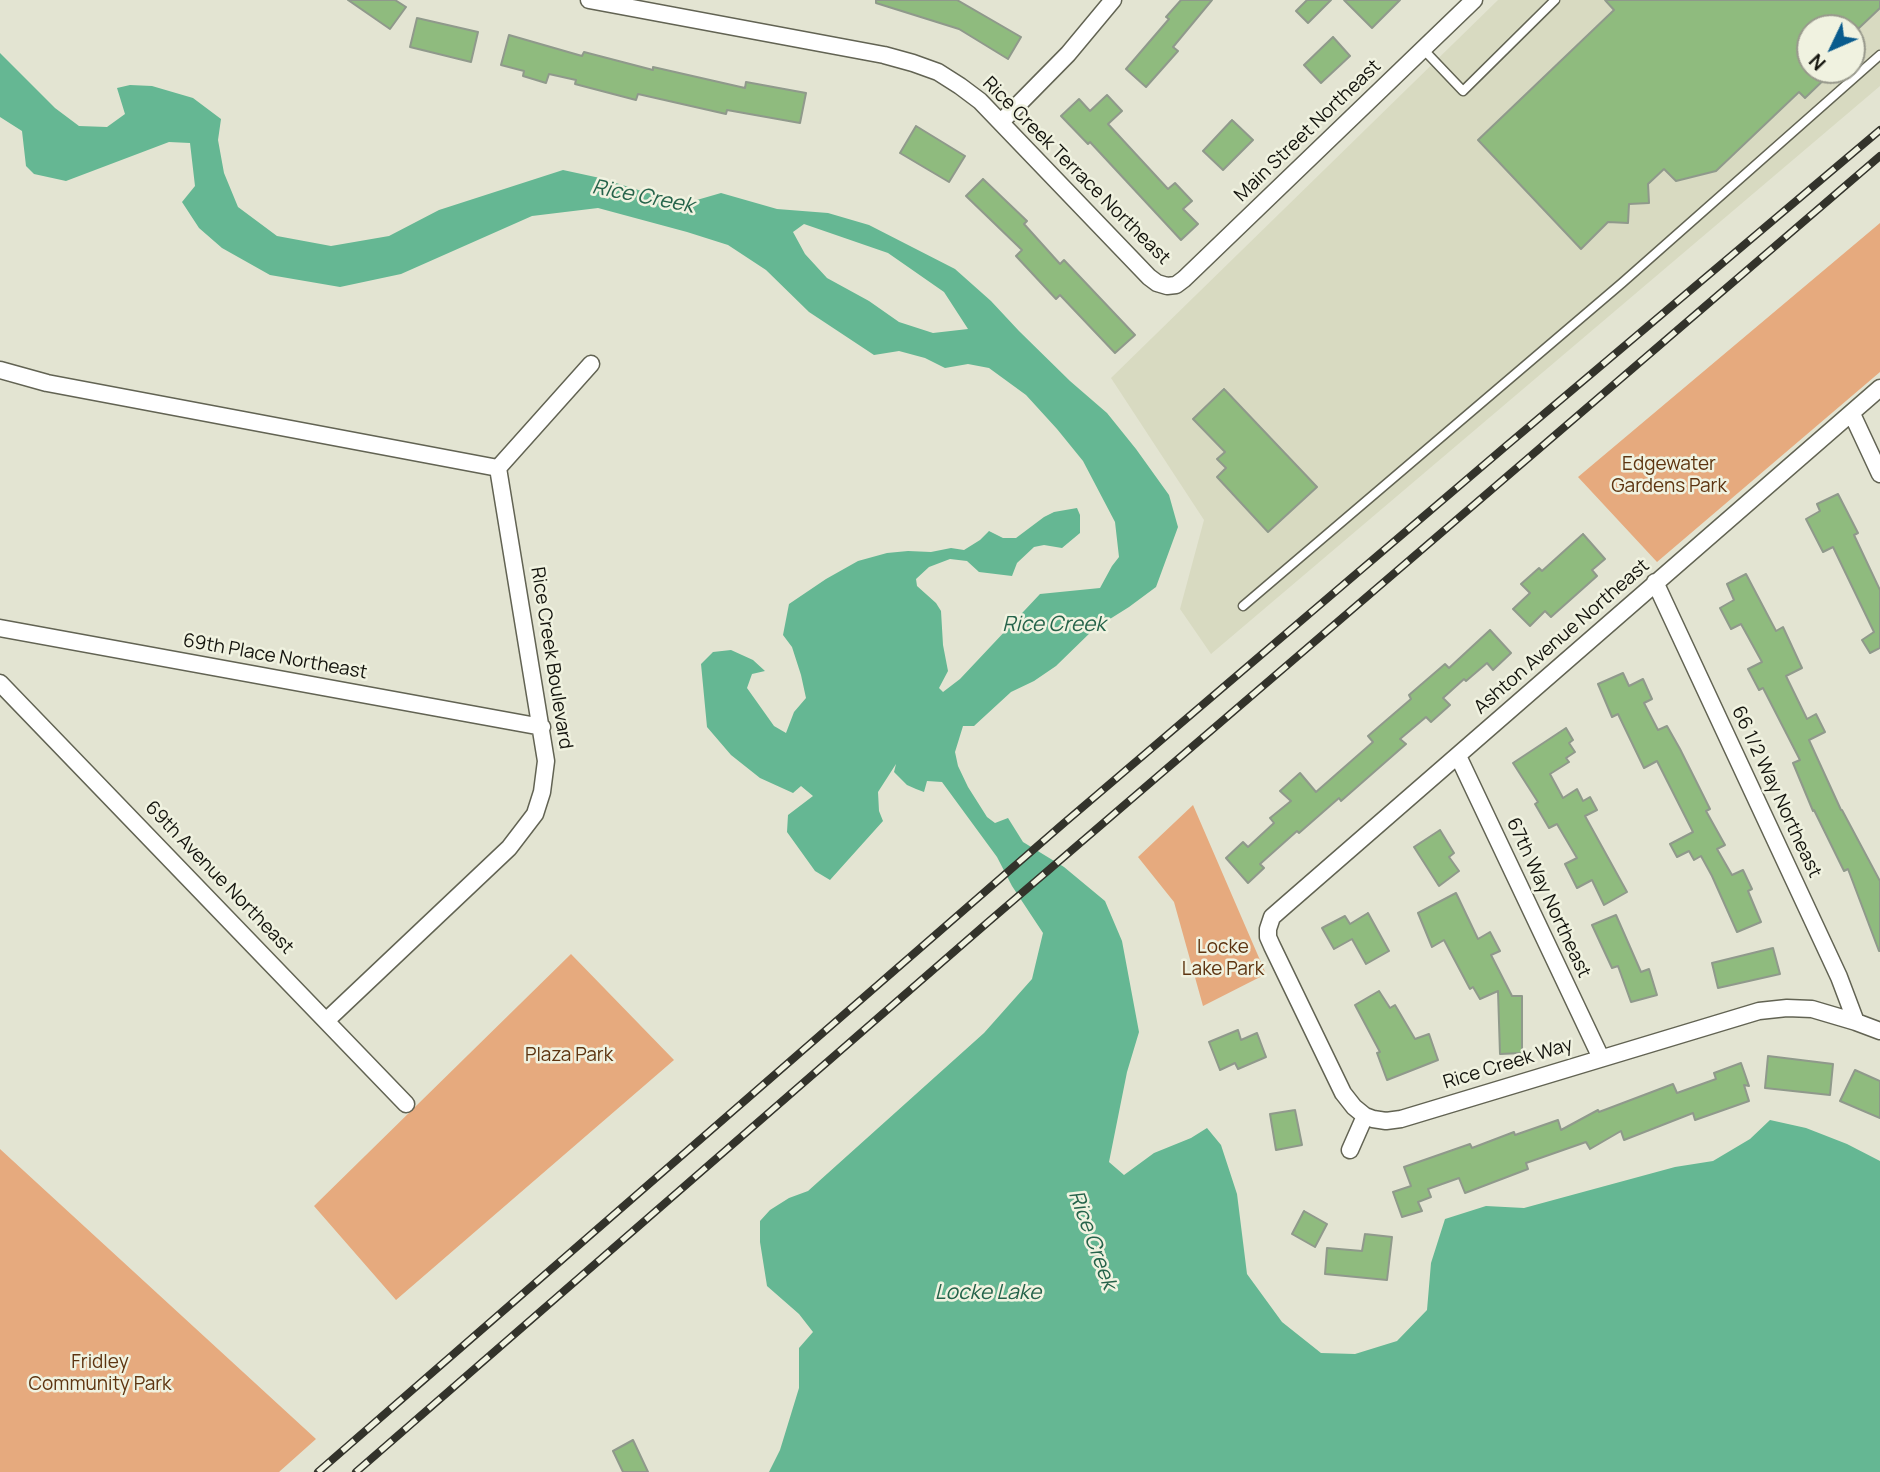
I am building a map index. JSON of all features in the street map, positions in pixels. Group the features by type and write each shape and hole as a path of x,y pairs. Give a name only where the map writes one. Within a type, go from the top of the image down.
{"street":[{"name":"Rice Creek Terrace Northeast","path":"589,0 884,55 938,72 980,100 1149,277 1167,286"},
{"path":"1001,122 1068,54 1113,0"},
{"name":"Main Street Northeast","path":"1167,286 1176,285 1184,279 1474,0"},
{"path":"0,370 47,383 498,467 592,365"},
{"name":"Ashton Avenue Northeast","path":"1365,1116 1343,1093 1272,946 1268,929 1272,917 1880,388"},
{"path":"1852,414 1880,474"},
{"name":"Rice Creek Boulevard","path":"327,1020 509,848 535,814 542,792 546,761 542,727 498,467"},
{"name":"66 1/2 Way Northeast","path":"1655,582 1839,977 1856,1022"},
{"name":"69th Place Northeast","path":"0,628 542,727"},
{"name":"69th Avenue Northeast","path":"0,683 406,1104"},
{"name":"67th Way Northeast","path":"1458,756 1601,1058"},
{"name":"Rice Creek Way","path":"1365,1116 1386,1121 1401,1119 1759,1011 1812,1009 1880,1031"},
{"path":"1350,1150 1365,1116"}],"lane":[{"path":"1423,49 1463,91 1555,0"},
{"path":"1243,606 1611,292 1880,55"}],"shaded area":[{"path":"1498,0 1880,0 1880,86 1211,654 1180,609 1204,520 1111,378"}],"green space":[{"name":"Edgewater Gardens Park","path":"1880,223 1880,372 1657,562 1578,477"},
{"name":"Locke Lake Park","path":"1193,805 1266,974 1203,1006 1174,902 1138,857"},
{"name":"Plaza Park","path":"571,954 674,1060 396,1300 314,1206"},
{"name":"Fridley Community Park","path":"0,1149 316,1439 279,1472 0,1472"}],"water":[{"name":"Locke Lake","path":"0,53 55,108 79,126 107,127 125,114 117,88 130,85 152,86 193,98 221,119 218,140 224,173 238,207 277,236 331,246 389,236 439,210 563,170 600,178 683,204 721,193 777,209 828,213 869,225 955,269 991,301 1070,381 1107,413 1169,495 1178,527 1156,587 1094,629 1056,666 1011,692 974,726 963,726 955,752 968,787 987,817 995,823 1008,818 1023,842 1064,867 1105,901 1122,941 1139,1032 1127,1072 1109,1162 1124,1175 1154,1153 1191,1138 1207,1128 1221,1145 1237,1194 1247,1274 1282,1322 1321,1353 1355,1354 1397,1341 1427,1310 1431,1263 1445,1219 1486,1206 1524,1208 1675,1167 1713,1161 1750,1139 1770,1120 1806,1128 1847,1144 1880,1161 1880,1472 769,1472 780,1450 799,1388 799,1348 813,1332 799,1314 767,1286 760,1242 760,1221 770,1210 789,1198 808,1191 984,1033 1032,979 1043,933 1012,886 997,857 942,782 927,781 924,792 916,789 907,785 894,772 896,764 878,792 879,811 883,821 830,880 815,871 787,832 788,815 813,796 801,786 793,793 760,778 731,755 707,727 701,664 713,652 731,650 753,660 765,671 752,674 747,688 774,726 786,733 794,712 806,698 792,647 783,635 789,604 858,561 887,553 931,552 951,548 964,550 989,531 1003,538 1016,538 1054,512 1077,508 1080,515 1080,533 1062,548 1044,545 1034,547 1017,563 1012,576 979,572 967,561 950,559 929,567 916,579 917,586 941,611 948,671 939,688 943,692 960,679 1040,594 1100,588 1119,557 1115,522 1083,461 1026,395 989,368 968,364 945,368 925,358 899,351 874,355 809,312 766,270 728,245 598,208 532,216 401,274 340,287 270,275 222,248 199,228 182,202 195,186 190,143 169,142 66,181 34,174 26,166 22,131 0,117","holes":["804,224 888,253 944,292 968,329 933,333 899,322 869,301 827,278 805,254 793,232"]}],"building":[{"path":"348,0 395,0 406,7 390,29"},
{"path":"876,0 957,0 1021,37 1008,59 959,29 876,3"},
{"path":"1181,0 1212,0 1173,47 1178,51 1146,87 1126,69 1169,19 1166,17"},
{"path":"1307,0 1331,0 1308,23 1296,11"},
{"path":"1344,0 1400,0 1372,28"},
{"path":"1605,0 1880,0 1880,8 1866,21 1866,14 1796,14 1796,84 1820,84 1805,98 1799,92 1716,171 1676,181 1664,169 1648,184 1649,203 1629,204 1628,223 1608,222 1581,249 1478,140 1614,10"},
{"path":"417,18 478,32 471,62 410,47"},
{"path":"509,35 582,56 584,52 653,70 653,67 745,88 746,82 806,93 800,123 727,110 726,114 638,94 636,100 575,84 576,80 549,74 546,83 523,76 524,71 501,65"},
{"path":"1333,37 1350,56 1321,83 1304,65"},
{"path":"1107,95 1122,111 1108,124 1168,189 1175,183 1192,201 1183,209 1198,224 1181,240 1090,142 1088,144 1061,116 1079,99 1090,111"},
{"path":"1232,120 1253,140 1223,170 1203,151"},
{"path":"916,126 965,156 949,182 900,153"},
{"path":"983,179 1027,221 1024,224 1060,264 1064,260 1135,335 1115,353 1060,295 1056,299 1016,256 1022,250 966,196"},
{"path":"1224,389 1317,487 1268,532 1217,477 1226,468 1217,459 1225,452 1193,419"},
{"path":"1838,494 1858,533 1854,535 1880,590 1880,648 1870,653 1862,640 1874,632 1833,547 1823,552 1806,519 1820,511 1817,504"},
{"path":"1583,534 1605,559 1592,570 1597,576 1551,617 1545,611 1530,626 1513,609 1530,593 1521,584 1539,568 1542,571"},
{"path":"1746,574 1776,631 1783,627 1802,668 1786,676 1807,719 1816,714 1825,732 1809,740 1841,810 1880,881 1880,951 1848,869 1844,871 1813,811 1793,763 1800,760 1763,688 1759,690 1748,669 1762,662 1741,624 1731,629 1720,608 1734,600 1727,584"},
{"path":"1490,630 1511,653 1493,670 1487,663 1466,681 1464,679 1443,698 1450,705 1431,722 1426,717 1400,739 1406,744 1341,801 1339,798 1299,833 1297,831 1260,864 1264,868 1248,883 1226,858 1243,842 1248,847 1274,823 1270,818 1291,801 1280,791 1300,773 1316,792 1373,742 1368,736 1411,699 1409,695 1445,664 1449,668"},
{"path":"1623,673 1629,686 1643,679 1652,699 1644,703 1658,730 1667,726 1680,749 1710,809 1706,811 1725,845 1717,849 1732,875 1743,870 1752,889 1748,891 1761,922 1737,932 1701,856 1694,860 1689,851 1677,857 1670,844 1693,832 1657,761 1644,768 1618,714 1612,717 1598,684"},
{"path":"1566,728 1573,740 1569,743 1575,752 1566,758 1569,762 1550,774 1563,798 1577,789 1583,801 1590,797 1597,810 1585,816 1627,892 1604,905 1592,880 1577,888 1565,864 1577,858 1557,824 1549,828 1535,804 1538,802 1513,763"},
{"path":"1440,830 1454,853 1449,857 1459,871 1439,886 1414,847"},
{"path":"1456,893 1478,939 1490,932 1500,951 1491,955 1512,996 1522,996 1522,1053 1500,1054 1498,991 1480,999 1473,987 1470,989 1444,940 1432,947 1418,913"},
{"path":"1368,913 1389,951 1366,964 1352,939 1334,949 1322,928 1345,916 1350,924"},
{"path":"1616,915 1641,972 1649,969 1657,995 1631,1002 1618,966 1612,968 1592,925"},
{"path":"1773,948 1780,974 1718,988 1712,963"},
{"path":"1379,991 1390,1008 1395,1005 1415,1039 1429,1034 1438,1060 1387,1080 1377,1053 1380,1052 1355,1005"},
{"path":"1238,1030 1241,1040 1257,1033 1266,1057 1238,1069 1235,1063 1220,1070 1209,1042"},
{"path":"1768,1056 1833,1064 1830,1095 1765,1088"},
{"path":"1741,1063 1749,1086 1744,1085 1749,1101 1695,1120 1693,1113 1624,1140 1621,1131 1590,1149 1586,1142 1526,1163 1528,1169 1465,1193 1459,1178 1428,1189 1431,1197 1418,1202 1422,1211 1402,1217 1393,1192 1411,1186 1404,1167 1470,1144 1472,1148 1514,1132 1515,1135 1558,1120 1561,1130 1598,1110 1599,1112 1673,1084 1677,1093 1716,1079 1714,1073"},
{"path":"1855,1070 1880,1081 1880,1118 1840,1101"},
{"path":"1295,1110 1302,1145 1276,1150 1270,1114"},
{"path":"1304,1211 1327,1224 1315,1247 1292,1234"},
{"path":"1365,1234 1392,1237 1387,1280 1325,1274 1327,1248 1362,1251"},
{"path":"633,1440 648,1472 623,1472 613,1451"}],"railway":[{"path":"318,1472 1064,823 1880,130"},
{"path":"356,1472 987,923 1880,156"}],"water label":[{"name":"Rice Creek","path":"643,197"},
{"name":"Rice Creek","path":"1054,625"},
{"name":"Rice Creek","path":"1092,1240"}]}
